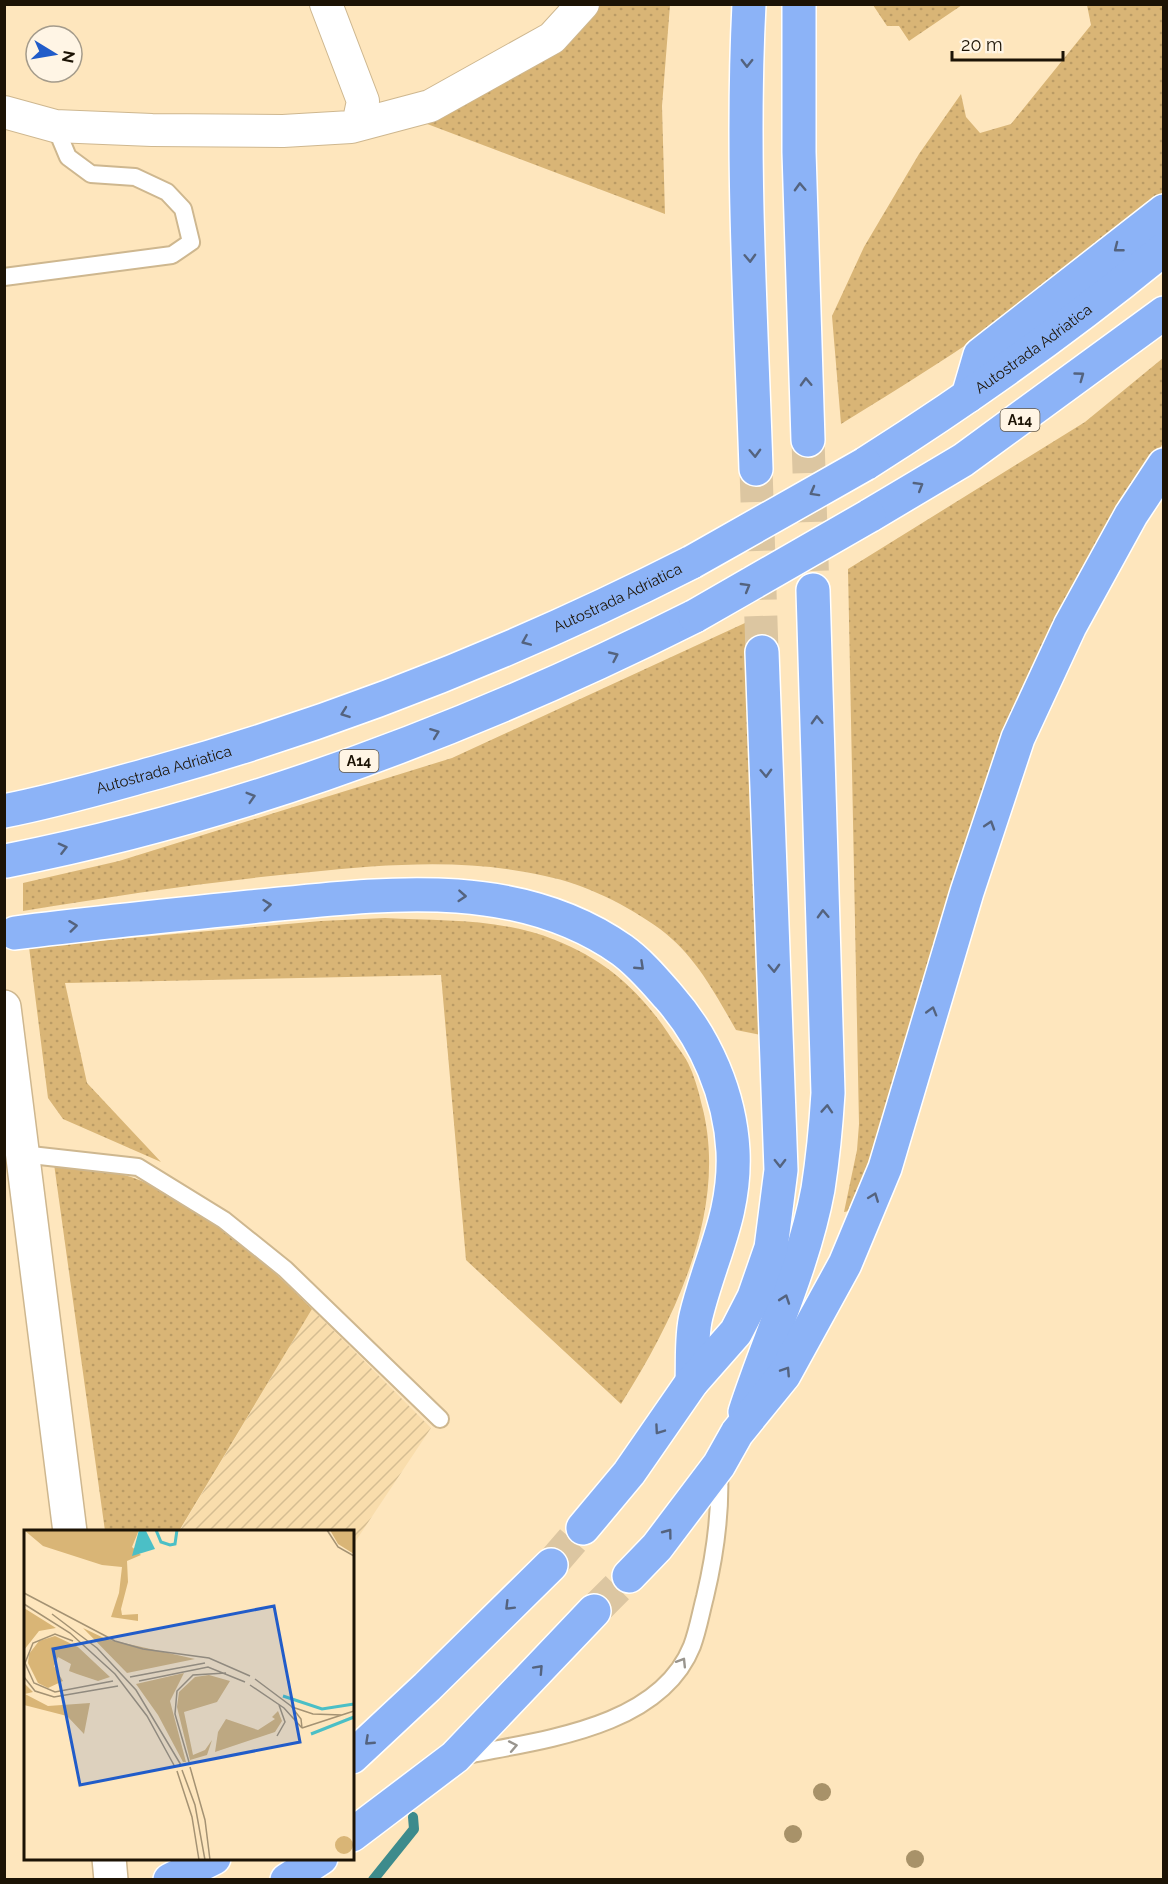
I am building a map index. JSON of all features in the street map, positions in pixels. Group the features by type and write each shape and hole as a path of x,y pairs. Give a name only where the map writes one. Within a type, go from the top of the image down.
{"highway":[{"path":"749,4 746,62 756,470"},
{"path":"799,4 799,152 808,440"},
{"path":"968,396 980,355 1164,212"},
{"name":"Autostrada Adriatica","path":"4,811 104,786 309,727 446,675 531,639 692,562 865,464 968,396 1049,339 1164,249"},
{"name":"A14","path":"6,861 200,813 394,748 532,694 695,616 963,460 1164,313"},
{"path":"737,1433 784,1375 806,1338 864,1223 885,1168 967,892 1018,738 1070,626 1131,515 1164,465"},
{"path":"629,1576 657,1547 719,1466 737,1433 800,1255 818,1190 828,1093 813,590"},
{"path":"583,1528 629,1473 692,1382 736,1332 754,1297 771,1248 778,1208 781,1170 762,652"},
{"path":"15,933 303,902 391,894 432,894 480,898 525,907 594,932 625,952 653,979 698,1034 727,1109 733,1152 730,1202 721,1245 696,1318 692,1382"},
{"path":"354,1755 427,1688 551,1565"},
{"path":"354,1834 456,1757 594,1611"},
{"path":"170,1880 210,1860"}],"street":[{"path":"326,4 363,101 358,125"},
{"path":"4,112 56,126 152,130 283,131 358,125 430,106 552,38 583,4"},
{"path":"5,1012 70,1530"},
{"path":"109,1860 111,1880"}],"lane":[{"path":"4,277 172,255 191,242 183,209 167,192 135,177 91,174 68,157 56,126"},
{"path":"22,1154 138,1167 224,1220 285,1269 440,1419"},
{"path":"456,1757 602,1724 632,1711 657,1693 677,1671 692,1646 708,1585 721,1505 719,1466"}],"shaded area":[{"path":"594,5 670,5 662,106 665,214 414,119"},
{"path":"873,5 962,5 909,41 899,26 887,26"},
{"path":"1087,5 1163,5 1163,192 1088,257 1049,287 967,344 841,424 832,316 864,247 919,154 961,94 966,117 980,133 1011,124 1091,25"},
{"path":"1163,358 1163,443 1055,626 855,1210 844,1212 857,1150 859,1124 848,569 1085,422"},
{"path":"745,623 761,1035 736,1030 694,963 672,939 647,920 620,904 575,884 516,870 428,864 369,867 203,884 23,911 23,883 119,861 452,758"},
{"path":"385,918 493,924 535,933 573,948 605,966 645,1003 688,1063 699,1092 708,1141 708,1181 703,1220 678,1298 661,1335 621,1404 466,1260 441,975 65,983 87,1083 161,1162 63,1119 48,1098 29,947 321,921"},
{"path":"54,1164 122,1174 182,1201 229,1232 312,1309 180,1530 105,1530"},
{"path":"312,1309 431,1428 354,1544 354,1530 180,1530"}],"waterway":[{"path":"373,1880 414,1829 413,1817"}],"tunnel":[{"path":"808,440 813,590"},
{"path":"756,469 762,652"},
{"path":"551,1565 583,1528"},
{"path":"594,1611 629,1576"}]}
